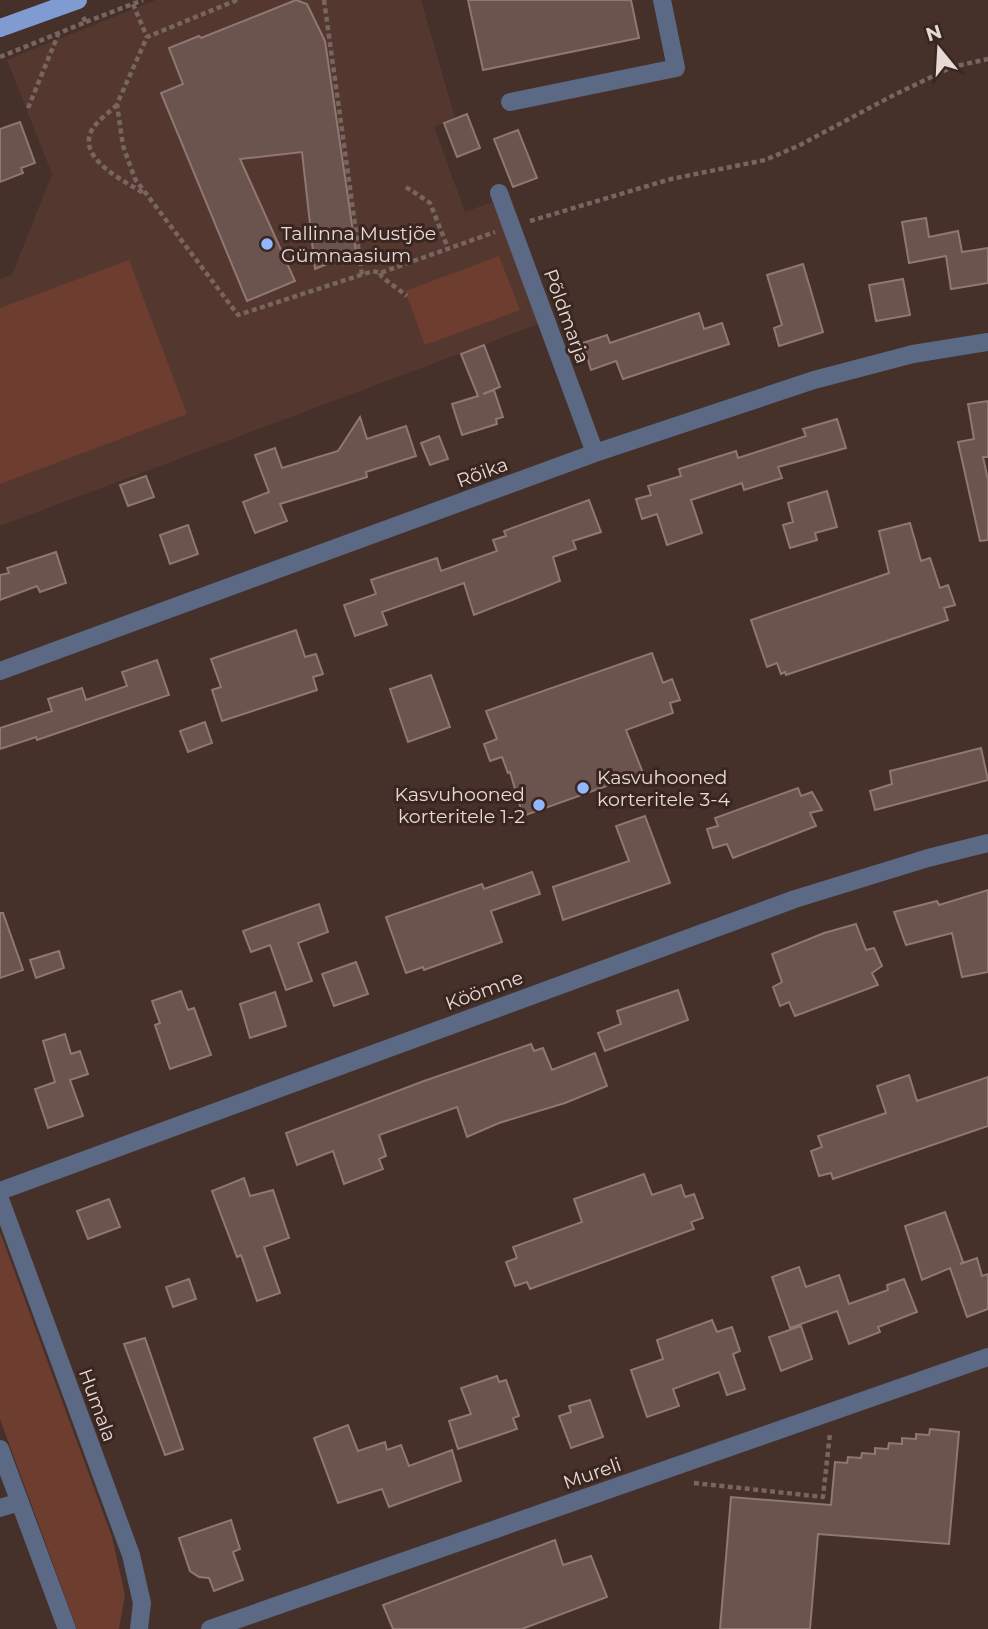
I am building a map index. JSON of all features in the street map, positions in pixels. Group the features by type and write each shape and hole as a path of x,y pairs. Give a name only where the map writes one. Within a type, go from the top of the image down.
{"main road":[{"path":"0,28 80,8"}],"street":[{"path":"510,102 676,68 662,0"},
{"name":"Põldmarja","path":"499,193 595,453"},
{"name":"Rõika","path":"0,671 595,453 814,380 913,354 988,342"},
{"name":"Köömne","path":"0,1191 795,899 928,858 988,843"},
{"name":"Humala","path":"0,1199 131,1555 142,1603 139,1629"},
{"name":"Mureli","path":"210,1629 988,1357"},
{"path":"0,1449 67,1629"},
{"path":"0,1508 20,1502"}],"path":[{"path":"0,57 143,0"},
{"path":"148,196 100,164 88,145 89,137 94,127 117,104 147,37 237,0"},
{"path":"324,0 362,275"},
{"path":"133,4 147,37"},
{"path":"80,8 86,22"},
{"path":"28,108 59,34"},
{"path":"117,104 123,146 135,179 238,315 373,271 380,273 512,226 671,178 765,160 953,67 988,59"},
{"path":"406,187 430,203 448,248"},
{"path":"380,273 407,296"},
{"path":"686,1482 823,1497 833,1411"}],"shaded area":[{"name":"Tallinna Mustjõe Gümnaasium","path":"156,0 421,0 455,118 434,127 465,212 492,202 541,323 0,526 0,279 12,275 52,174 7,60"},
{"path":"499,256 520,310 425,345 405,291"},
{"path":"129,260 187,414 0,484 0,308"},
{"path":"0,1232 112,1537 125,1595 119,1629 77,1629 0,1419"}],"building":[{"path":"296,0 307,4 325,41 356,252 315,269 302,152 240,159 295,281 247,301 161,93 183,84 169,48"},
{"path":"468,0 631,0 639,38 483,70"},
{"path":"467,114 480,148 457,157 444,123"},
{"path":"20,122 35,163 21,168 23,173 0,182 0,129"},
{"path":"518,130 537,178 513,187 494,139"},
{"path":"926,218 929,237 958,231 962,252 988,248 988,283 951,289 946,256 909,263 902,222"},
{"path":"803,264 823,332 779,346 774,328 782,325 767,275"},
{"path":"903,279 910,315 876,321 869,285"},
{"path":"699,313 704,329 722,323 729,344 623,379 616,361 591,370 583,343 607,335 610,343"},
{"path":"484,345 500,387 483,394 494,390 503,417 496,419 497,424 462,435 452,404 478,396 461,354"},
{"path":"988,401 988,457 983,457 988,480 988,540 980,541 958,442 974,439 968,404"},
{"path":"360,417 367,439 406,426 416,456 366,472 367,477 280,504 287,521 255,533 243,502 269,492 255,455 275,448 282,468 338,451"},
{"path":"837,419 846,448 778,467 782,478 744,490 742,483 691,500 702,533 667,545 657,514 642,519 636,499 651,495 648,486 681,476 679,469 736,451 738,458 806,436 803,429"},
{"path":"439,436 448,459 430,465 421,443"},
{"path":"146,476 154,497 128,506 120,485"},
{"path":"827,491 837,527 815,533 817,540 790,548 783,525 793,522 788,503"},
{"path":"589,500 601,532 573,541 576,549 553,557 560,581 474,615 464,583 382,612 387,625 355,636 344,605 376,594 371,580 437,558 441,571 497,551 493,540 506,536 504,531"},
{"path":"910,523 921,561 930,558 940,588 948,585 955,605 944,608 948,620 786,675 785,672 781,674 777,663 767,667 751,620 889,573 879,531"},
{"path":"188,525 198,554 170,564 160,535"},
{"path":"56,552 66,583 40,592 37,586 0,600 0,575 9,573 7,568"},
{"path":"296,630 305,657 316,654 323,674 313,677 317,690 222,721 212,690 221,687 211,659"},
{"path":"652,653 663,683 672,679 680,700 670,703 673,713 626,730 643,773 523,816 510,772 508,773 502,757 490,761 484,744 497,739 486,711"},
{"path":"157,660 169,695 37,740 36,737 0,749 0,728 52,711 48,699 82,688 86,700 127,686 122,672"},
{"path":"431,675 450,727 408,742 390,689"},
{"path":"205,722 212,743 188,752 180,731"},
{"path":"981,748 988,780 875,810 870,791 892,784 890,771"},
{"path":"798,788 801,796 812,792 822,810 810,813 816,826 733,858 727,844 713,848 707,829 718,826 715,818"},
{"path":"645,816 670,883 563,920 553,887 629,861 616,826"},
{"path":"532,872 540,894 491,911 502,942 424,970 423,967 406,973 386,917 482,884 484,889"},
{"path":"988,890 988,972 962,977 952,933 906,945 894,912 937,901 939,905"},
{"path":"319,904 328,932 298,943 312,981 286,990 270,945 251,952 243,931"},
{"path":"0,913 3,913 23,970 0,978"},
{"path":"856,924 866,950 874,948 882,966 872,973 878,985 795,1016 789,1002 780,1006 773,987 782,982 772,954 824,933"},
{"path":"59,951 64,968 36,978 30,960"},
{"path":"356,962 368,994 334,1006 322,974"},
{"path":"678,990 688,1020 605,1051 598,1033 621,1024 617,1011"},
{"path":"181,991 188,1010 194,1008 211,1055 170,1069 155,1025 160,1023 152,1001"},
{"path":"275,992 286,1026 250,1038 240,1004"},
{"path":"65,1034 71,1054 80,1051 88,1074 70,1080 83,1116 48,1128 35,1089 55,1082 43,1041"},
{"path":"531,1044 534,1051 543,1048 552,1070 595,1053 607,1086 565,1103 499,1123 467,1137 457,1107 379,1135 386,1156 379,1159 383,1169 344,1184 333,1151 297,1165 286,1133"},
{"path":"909,1075 917,1101 988,1077 988,1126 833,1179 831,1173 819,1176 811,1151 822,1147 818,1136 886,1113 877,1086"},
{"path":"644,1174 652,1195 681,1185 685,1197 694,1194 703,1218 691,1222 694,1229 530,1289 527,1282 515,1286 506,1262 517,1258 513,1247 582,1222 574,1199"},
{"path":"244,1178 250,1196 273,1190 289,1238 264,1247 280,1293 257,1301 241,1255 237,1257 212,1191"},
{"path":"109,1199 120,1227 88,1239 77,1211"},
{"path":"945,1212 963,1262 960,1264 977,1258 982,1276 988,1274 988,1309 967,1317 950,1268 922,1280 905,1226"},
{"path":"799,1267 806,1287 839,1275 849,1304 888,1290 887,1285 904,1279 917,1312 878,1327 880,1332 849,1344 837,1311 790,1328 772,1277"},
{"path":"189,1279 196,1299 173,1307 166,1287"},
{"path":"712,1320 717,1332 732,1327 740,1351 733,1354 745,1389 727,1395 719,1372 673,1389 679,1406 647,1417 631,1370 663,1359 657,1340"},
{"path":"801,1326 812,1359 781,1371 769,1337"},
{"path":"145,1338 183,1449 165,1455 124,1344"},
{"path":"497,1376 499,1382 506,1380 519,1416 513,1418 517,1429 458,1449 449,1421 471,1414 461,1388"},
{"path":"590,1400 603,1437 571,1448 559,1416 571,1412 569,1406"},
{"path":"348,1425 358,1451 385,1442 387,1450 401,1445 409,1466 452,1450 461,1481 389,1507 382,1489 338,1503 314,1438"},
{"path":"930,1429 959,1432 949,1544 818,1534 810,1629 720,1629 731,1497 831,1505 835,1462 847,1463 848,1457 861,1458 862,1453 875,1454 875,1448 888,1449 889,1443 902,1444 902,1438 916,1439 916,1434 929,1435"},
{"path":"231,1520 240,1549 233,1552 243,1580 214,1591 209,1578 199,1577 190,1571 179,1538"},
{"path":"555,1540 563,1565 591,1556 607,1597 522,1629 393,1629 383,1605"}],"place":[{"name":"Tallinna Mustjõe Gümnaasium","path":"267,244"},
{"name":"Kasvuhooned korteritele 3-4","path":"583,788"},
{"name":"Kasvuhooned korteritele 1-2","path":"539,805"}]}
